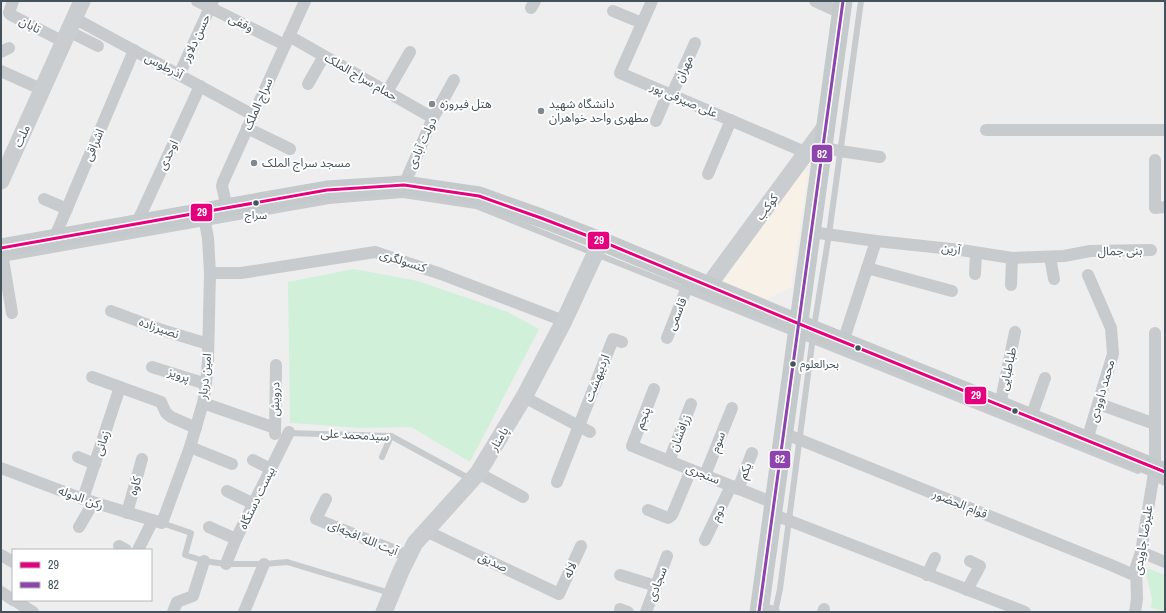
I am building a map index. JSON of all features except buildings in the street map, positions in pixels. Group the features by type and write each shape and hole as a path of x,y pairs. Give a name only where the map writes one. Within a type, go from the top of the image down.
{"main road":[{"path":"767,611 778,513 791,436 820,233 822,152 842,7"},
{"path":"2,255 54,239 136,224 204,217 228,208 327,190 404,185 479,196 541,218 599,247 708,286 805,332 843,342 1031,417 1087,440 1160,475"}],"street":[{"name":"تابان","path":"13,1 9,13 11,15 69,30"},
{"name":"ملت","path":"1,181 82,1"},
{"name":"وقفی","path":"197,1 211,4 287,40"},
{"name":"سراج الملک","path":"228,208 223,190 223,182 305,1"},
{"name":"علی صیرفی پور","path":"652,1 620,72 731,120 822,152 880,157"},
{"path":"815,1 842,7"},
{"name":"حسن دلاور","path":"179,74 211,4"},
{"path":"613,11 642,23"},
{"path":"69,30 98,46"},
{"name":"آذرطوس","path":"69,30 134,50 253,115"},
{"name":"حمام سراج الملک","path":"287,40 324,56 433,118"},
{"name":"مهران","path":"656,121 695,43"},
{"name":"اشراقی","path":"54,239 134,50"},
{"path":"387,92 410,52"},
{"path":"308,84 324,56"},
{"path":"1,71 43,90"},
{"name":"دولت آبادی","path":"404,185 433,118 454,80"},
{"name":"اوحدی","path":"136,224 200,86"},
{"path":"708,174 731,120"},
{"path":"247,128 290,149"},
{"path":"986,130 1165,130"},
{"name":"کوکب","path":"708,286 822,152"},
{"path":"1155,160 1160,208"},
{"path":"44,199 67,209"},
{"name":"امین دربار","path":"139,549 158,522 190,447 203,403 206,384 210,273 208,238 204,217"},
{"name":"آرین","path":"820,233 1012,258 1064,256 1090,251"},
{"path":"843,342 876,241"},
{"name":"پامنار","path":"384,612 415,543 475,477 524,397 564,321 599,247"},
{"name":"بنی جمال","path":"1090,251 1151,250"},
{"name":"کنسولگری","path":"210,273 241,273 375,252 441,274 564,321"},
{"path":"975,274 976,253"},
{"path":"2,255 12,314"},
{"path":"1050,257 1054,279"},
{"path":"1011,285 1012,258"},
{"path":"868,268 952,291"},
{"name":"محمد داوودی","path":"1087,440 1113,354 1111,328 1088,275"},
{"name":"قاسمی","path":"667,338 686,290"},
{"name":"نصیرزاده","path":"111,311 162,330 208,344"},
{"name":"طباطبایی","path":"1000,405 1015,332"},
{"name":"علیرضا جاویدی","path":"1135,612 1137,599 1136,567 1160,475 1155,424 1155,333"},
{"name":"اردیبهشت","path":"558,482 578,426 613,339 622,342"},
{"name":"درویش","path":"275,431 276,364"},
{"name":"پرویز","path":"152,367 206,384"},
{"path":"92,377 161,402 166,413 171,417 196,428"},
{"path":"1031,417 1045,378"},
{"name":"زمانی","path":"79,528 88,501 95,464 120,387"},
{"name":"پنجم","path":"632,446 654,389"},
{"path":"524,397 590,432"},
{"name":"سیدمحمد علی","path":"203,403 275,431"},
{"name":"زرافشان","path":"669,461 691,404"},
{"path":"1099,404 1155,424"},
{"name":"سوم","path":"705,475 732,408"},
{"name":"بیست دستگاه","path":"226,564 236,539 289,432"},
{"name":"قوام الحضور","path":"791,436 1136,576"},
{"name":"سنجری","path":"632,446 735,487 778,513"},
{"path":"190,447 232,464"},
{"name":"یکم","path":"735,487 752,453"},
{"path":"78,457 95,464"},
{"name":"کاوه","path":"127,513 142,460"},
{"path":"253,460 271,469"},
{"name":"رکن الدوله","path":"1,469 88,501 158,522"},
{"path":"648,510 668,518 672,515 691,470"},
{"path":"475,477 523,496"},
{"name":"دوم","path":"705,540 735,487"},
{"path":"227,491 254,504"},
{"name":"آیت الله افجه‌ای","path":"326,498 316,519 408,556"},
{"path":"778,513 1024,612"},
{"path":"209,527 236,539"},
{"name":"صدیق","path":"426,531 559,594"},
{"name":"لاله","path":"559,594 581,546"},
{"path":"1140,552 1165,562"},
{"path":"1,555 12,561"},
{"name":"سجادی","path":"646,612 667,556"},
{"path":"927,574 935,558"},
{"path":"173,612 177,602 193,596 204,561"},
{"path":"967,590 980,566 970,561"},
{"path":"244,612 264,564"},
{"path":"620,575 656,586"},
{"path":"1,592 12,599"},
{"path":"15,601 33,612"}],"lane":[{"path":"822,152 861,1"},
{"path":"2,255 204,217 328,201 403,195 476,206 599,247 686,290 805,332 1160,475"},
{"name":"سیدمحمد علی","path":"275,431 391,436 475,477"},
{"path":"382,457 391,436"},
{"path":"158,522 191,533 185,555 204,561 226,564 295,563 392,593"}],"shaded area":[{"path":"803,170 808,172 791,288 766,299 722,281"}],"green space":[{"path":"354,269 418,281 508,312 539,329 470,462 411,427 361,428 290,423 288,282"},
{"path":"1144,567 1165,575 1165,611 1151,608 1152,598"}],"transit line":[{"name":"82","path":"759,612 843,1"},
{"name":"29","path":"1,248 327,190 404,185 479,196 601,241 814,330 1165,472"}],"place":[{"name":"هتل فیروزه","path":"432,104"},
{"name":"دانشگاه شهید مطهری واحد خواهران","path":"541,111"},
{"name":"مسجد سراج الملک","path":"254,163"},
{"name":"سراج","path":"256,203"},
{"name":"بحرالعلوم","path":"793,364"}]}
